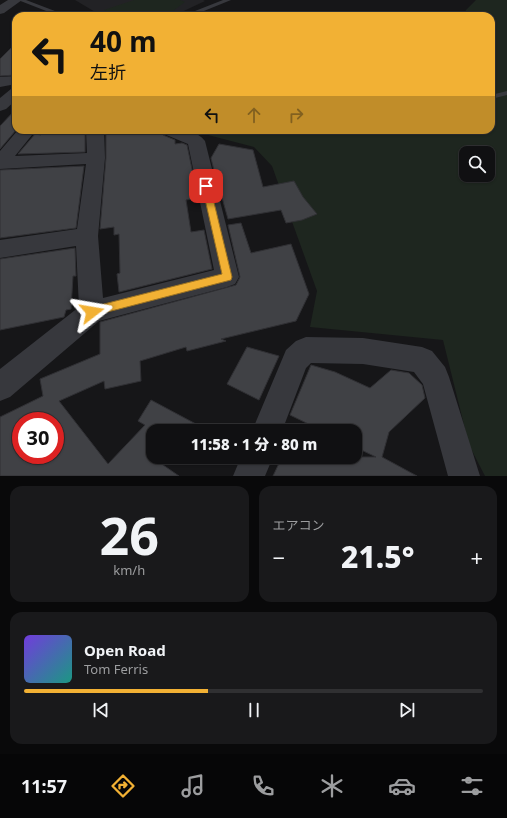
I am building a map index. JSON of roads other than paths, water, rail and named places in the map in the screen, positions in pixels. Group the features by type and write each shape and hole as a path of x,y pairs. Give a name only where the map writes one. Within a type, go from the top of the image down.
{"street":[{"path":"0,10 16,0"},
{"path":"0,82 12,80"},
{"path":"0,106 12,96"},
{"path":"24,134 0,163 96,158"},
{"path":"92,312 87,236 96,158 95,134"},
{"path":"0,387 92,312 227,277 196,141 179,134"},
{"path":"0,249 87,236"},
{"path":"270,424 296,360 306,350 363,351 422,360 435,377 464,476"},
{"path":"249,476 254,464"}],"lane":[{"path":"21,0 54,12"},
{"path":"197,12 228,0"},
{"path":"495,96 507,93"}]}
